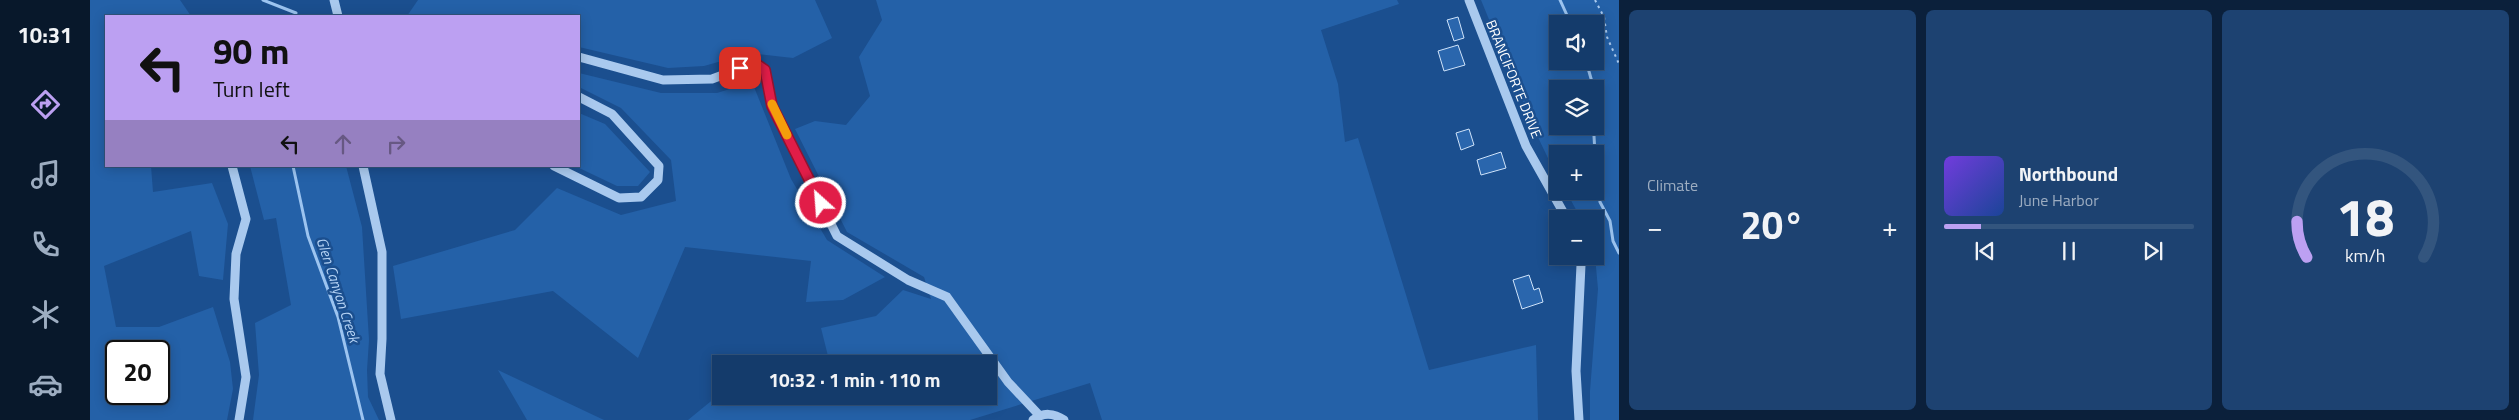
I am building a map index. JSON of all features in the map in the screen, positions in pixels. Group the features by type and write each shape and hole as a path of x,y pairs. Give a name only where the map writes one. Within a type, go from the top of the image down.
{"street":[{"path":"334,0 338,15"},
{"name":"BRANCIFORTE DRIVE","path":"1469,0 1526,146 1562,210"},
{"path":"580,57 662,80 712,79 755,63 765,70 772,106 837,236 908,280 947,297 1036,418 1057,415 1064,420"},
{"path":"556,167 619,198 641,197 658,180 659,166 612,114 580,98"},
{"path":"232,167 246,219 236,254 234,299 246,377 239,420"},
{"path":"363,167 382,252 380,374 391,420"},
{"path":"1579,420 1576,371 1581,265"}],"path":[{"path":"1595,0 1604,17 1607,38 1619,64"}],"shaded area":[{"path":"90,0 180,0 190,15 105,15 105,167 151,167 153,192 212,183 228,224 223,280 199,276 191,231 104,266 116,327 159,327 213,307 230,362 233,389 227,420 90,420"},
{"path":"418,0 815,0 832,38 793,58 750,53 704,66 668,68 580,47 580,15 408,15"},
{"path":"876,0 1397,0 1399,4 1321,30 1338,84 1345,142 1358,138 1429,370 1536,345 1538,420 1102,420 1090,383 970,420 688,420 712,400 712,405 997,405 997,355 828,355 821,328 876,316 903,290 931,299 924,277 847,232 795,129 815,121 846,125 870,96 859,57 882,20"},
{"path":"1481,0 1619,0 1619,420 1590,420 1590,391 1598,289 1596,265 1604,265 1604,210 1576,210 1571,200 1604,200 1604,145 1549,145 1549,160"},
{"path":"580,73 661,93 717,93 752,82 791,179 827,240 885,277 843,300 806,302 811,261 685,247 638,358 553,291 401,319 393,266 515,230 557,188 621,215 676,201 671,160 621,108 580,88"},
{"path":"580,113 605,124 650,172 638,186 617,186 577,167 580,167"},
{"path":"250,167 346,167 362,227 369,340 368,397 379,420 253,420 259,375 255,323 291,305 276,218 264,220"},
{"path":"498,370 604,420 527,420"}],"building":[{"path":"1458,17 1464,38 1454,41 1447,20"},
{"path":"1458,45 1465,65 1444,71 1438,51"},
{"path":"1469,129 1474,145 1461,150 1456,133"},
{"path":"1501,152 1506,168 1481,175 1477,160"},
{"path":"1529,275 1534,290 1539,288 1543,302 1522,309 1513,280"}],"waterway":[{"name":"Glen Canyon Creek","path":"263,0 296,13 295,15"},
{"path":"1560,0 1567,15"},
{"path":"1589,70 1591,80"},
{"path":"1594,135 1594,145"},
{"name":"Glen Canyon Creek","path":"293,167 308,236 338,317 363,420"},
{"path":"1600,200 1610,221 1613,241 1619,253"}],"slow traffic":[{"path":"772,104 787,135"}],"route":[{"path":"740,68 755,63 765,70 772,106 821,203"}]}
